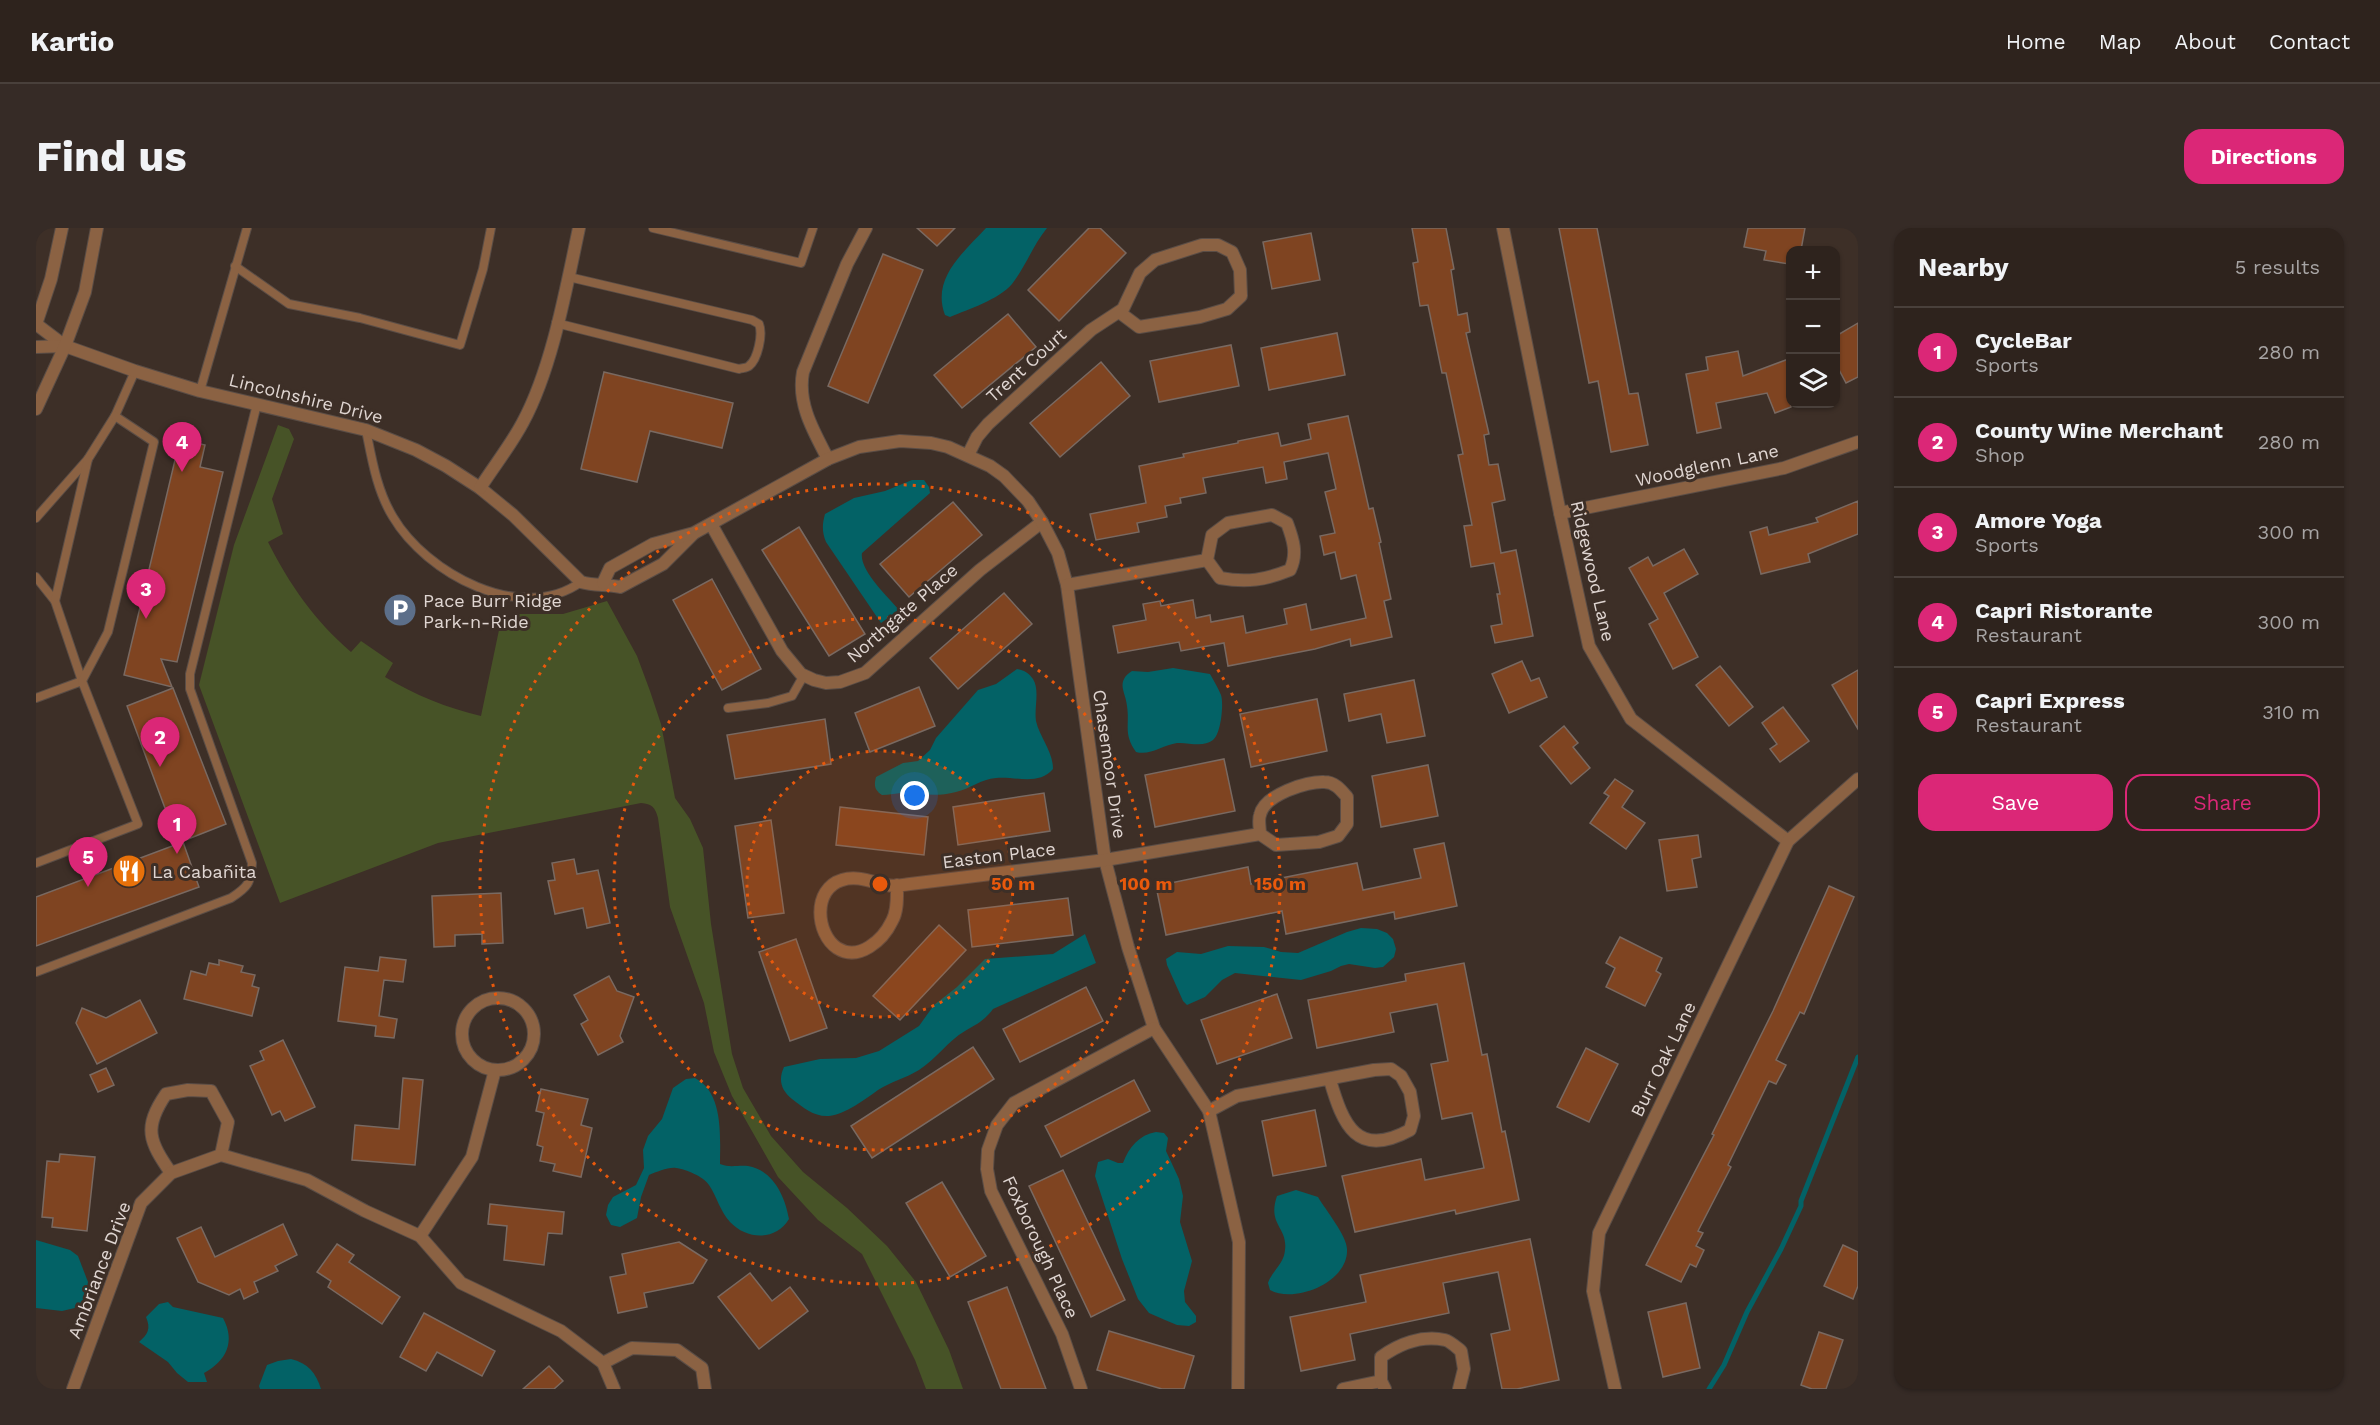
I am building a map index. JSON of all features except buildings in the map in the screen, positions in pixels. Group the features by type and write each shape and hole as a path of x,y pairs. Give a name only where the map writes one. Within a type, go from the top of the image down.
{"street":[{"path":"36,324 51,279 62,228"},
{"path":"36,409 65,346 85,292 97,228"},
{"path":"480,488 526,415 545,369 579,228"},
{"path":"828,459 807,414 801,383 803,372 847,264 866,228"},
{"name":"Ridgewood Lane","path":"1503,228 1560,513 1590,646 1630,719 1788,841"},
{"name":"Trent Court","path":"968,455 977,437 988,423 1091,330 1119,312 1124,309 1140,273 1155,260 1202,245 1218,245 1232,252 1240,270 1241,296 1227,309 1200,317 1139,327 1119,312"},
{"name":"Lincolnshire Drive","path":"36,324 65,346 135,371 200,391 366,430 416,450 480,488 513,515 581,582"},
{"name":"Lincolnshire Drive","path":"36,347 65,346"},
{"name":"Chasemoor Drive","path":"694,533 663,564 620,587 603,583 610,568 635,553 653,544 694,533 828,459 859,447 900,441 931,443 968,455 1004,476 1028,501 1042,522 1058,554 1067,585 1105,860 1128,947 1154,1028 1209,1111 1239,1242 1238,1389"},
{"name":"Woodglenn Lane","path":"1560,513 1784,468 1858,442"},
{"path":"1272,515 1287,523 1292,537 1295,559 1290,570 1267,579 1238,581 1220,578 1207,560 1212,535 1228,524 1272,515"},
{"name":"Northgate Place","path":"804,675 814,680 833,682 853,679 865,673 980,570 1042,522"},
{"path":"711,524 782,651 804,675"},
{"path":"1067,585 1207,560"},
{"path":"581,582 592,585 603,583"},
{"name":"Burr Oak Lane","path":"1615,1389 1593,1291 1599,1233 1788,841 1858,779"},
{"path":"1325,782 1337,786 1347,797 1349,810 1347,824 1338,836 1319,842 1276,845 1260,834 1260,815 1264,806 1279,794 1301,785 1325,782"},
{"name":"Easton Place","path":"897,885 893,920 875,944 858,952 838,949 829,940 820,905 826,889 842,880 862,878 889,886 897,885 1105,860 1260,834"},
{"path":"502,998 515,1002 526,1011 533,1023 534,1038 530,1051 521,1062 509,1069 495,1070 481,1066 470,1057 463,1045 462,1031 466,1017 475,1006 488,999 502,998"},
{"name":"Foxborough Place","path":"1081,1389 1062,1334 990,1191 987,1169 988,1150 997,1125 1014,1103 1154,1028"},
{"path":"1209,1111 1237,1096 1374,1070 1391,1069 1401,1076 1410,1092 1414,1116 1410,1130 1395,1138 1374,1140 1353,1132 1340,1113 1330,1080"},
{"path":"420,1236 472,1157 495,1070"},
{"path":"171,1173 158,1154 150,1132 153,1113 166,1094 188,1090 211,1091 228,1122 221,1155 307,1180 365,1211 420,1236 461,1283 561,1331 603,1363 614,1389"},
{"name":"Ambriance Drive","path":"73,1389 141,1203 171,1173 221,1155"},
{"path":"1343,1389 1383,1385 1381,1357 1395,1347 1415,1340 1446,1340 1461,1351 1464,1369 1459,1389"},
{"path":"603,1363 632,1348 677,1350 702,1368 705,1389"}],"lane":[{"path":"200,391 247,228"},
{"path":"235,266 289,304 360,318 460,345 483,269 491,228"},
{"path":"652,228 801,263 813,228"},
{"path":"556,323 740,369 748,367 753,361 761,336 759,324 752,320 568,277"},
{"path":"36,518 88,459 115,416 135,371"},
{"path":"36,972 231,898 246,888 251,875 252,863 190,689 190,674 257,404"},
{"path":"36,698 82,681 108,632 154,442 115,416"},
{"path":"366,430 378,486 393,518 404,533 452,575 485,590 512,597 536,599 568,591 581,582"},
{"path":"55,601 88,459"},
{"path":"36,577 55,601 82,681 138,824 36,863"},
{"path":"728,708 768,703 792,696 804,675"}],"green space":[{"path":"278,425 289,429 294,439 272,499 283,534 268,542 285,573 314,615 351,652 361,641 393,663 385,677 396,684 431,700 481,716 499,630 514,630 518,614 563,614 607,601 637,656 661,724 675,798 690,819 703,848 711,924 732,1054 743,1088 771,1136 803,1172 847,1208 887,1246 916,1282 949,1350 963,1389 926,1389 915,1360 862,1254 818,1220 778,1177 732,1096 714,1052 704,1003 670,907 658,818 653,807 641,803 438,843 280,903 199,685 234,545"}],"water":[{"path":"986,228 1047,228 1017,277 1006,290 950,317 945,315 942,289 946,278 960,256"},
{"path":"912,480 924,480 930,493 862,553 862,560 869,575 899,610 881,623 826,542 823,532 824,518 825,514 854,498 885,491"},
{"path":"1173,668 1210,674 1222,699 1221,719 1216,737 1205,744 1177,743 1146,753 1136,752 1128,734 1124,679 1132,671 1148,672"},
{"path":"1017,669 1028,673 1035,683 1036,721 1049,750 1053,769 1034,779 991,779 949,794 882,795 877,791 876,777 903,763 918,761 930,750 936,738 978,690 996,684"},
{"path":"1361,928 1377,929 1387,933 1393,939 1396,949 1394,957 1383,967 1349,964 1301,980 1235,973 1222,980 1205,997 1187,1005 1167,965 1166,959 1177,952 1201,954 1228,946 1264,947 1281,952 1298,953"},
{"path":"1085,934 1096,963 993,1009 919,1070 883,1087 848,1110 835,1115 819,1115 809,1111 788,1096 783,1088 781,1076 784,1067 820,1059 856,1058 879,1051 919,1026 934,1005 957,987 985,959 1053,954"},
{"path":"695,1078 711,1094 716,1105 720,1129 720,1164 757,1168 771,1178 781,1193 789,1219 777,1231 761,1236 737,1228 721,1209 707,1182 694,1174 676,1168 649,1175 637,1218 620,1227 611,1225 606,1215 608,1205 613,1197 636,1185 644,1168 643,1150 648,1136 662,1119 673,1088 686,1079"},
{"path":"1156,1132 1164,1133 1168,1138 1166,1151 1179,1179 1183,1196 1180,1222 1192,1261 1184,1291 1185,1302 1196,1316 1196,1322 1189,1326 1177,1325 1149,1313 1138,1299 1122,1259 1095,1176 1098,1162 1108,1159 1123,1163 1135,1143"},
{"path":"1296,1190 1318,1197 1343,1237 1347,1249 1345,1261 1330,1280 1306,1292 1281,1294 1270,1290 1268,1283 1285,1250 1284,1236 1274,1213 1275,1206 1277,1196"},
{"path":"36,1240 70,1250 78,1256 88,1282 87,1296 79,1307 62,1311 36,1308"},
{"path":"168,1302 173,1307 223,1318 229,1335 229,1343 218,1363 204,1373 207,1382 188,1382 168,1362 139,1342 148,1331 146,1317 159,1304"},
{"path":"291,1359 302,1363 310,1370 317,1378 321,1389 260,1389 267,1365"}],"waterway":[{"path":"1709,1389 1724,1365 1747,1312 1801,1206 1858,1057"}],"place":[{"name":"Capri Ristorante","path":"182,472"},
{"name":"Pace Burr Ridge Park-n-Ride","path":"400,610"},
{"name":"Amore Yoga","path":"146,619"},
{"name":"County Wine Merchant","path":"160,767"},
{"name":"CycleBar","path":"177,854"},
{"name":"La Cabañita","path":"129,871"},
{"name":"Capri Express","path":"88,887"}]}
